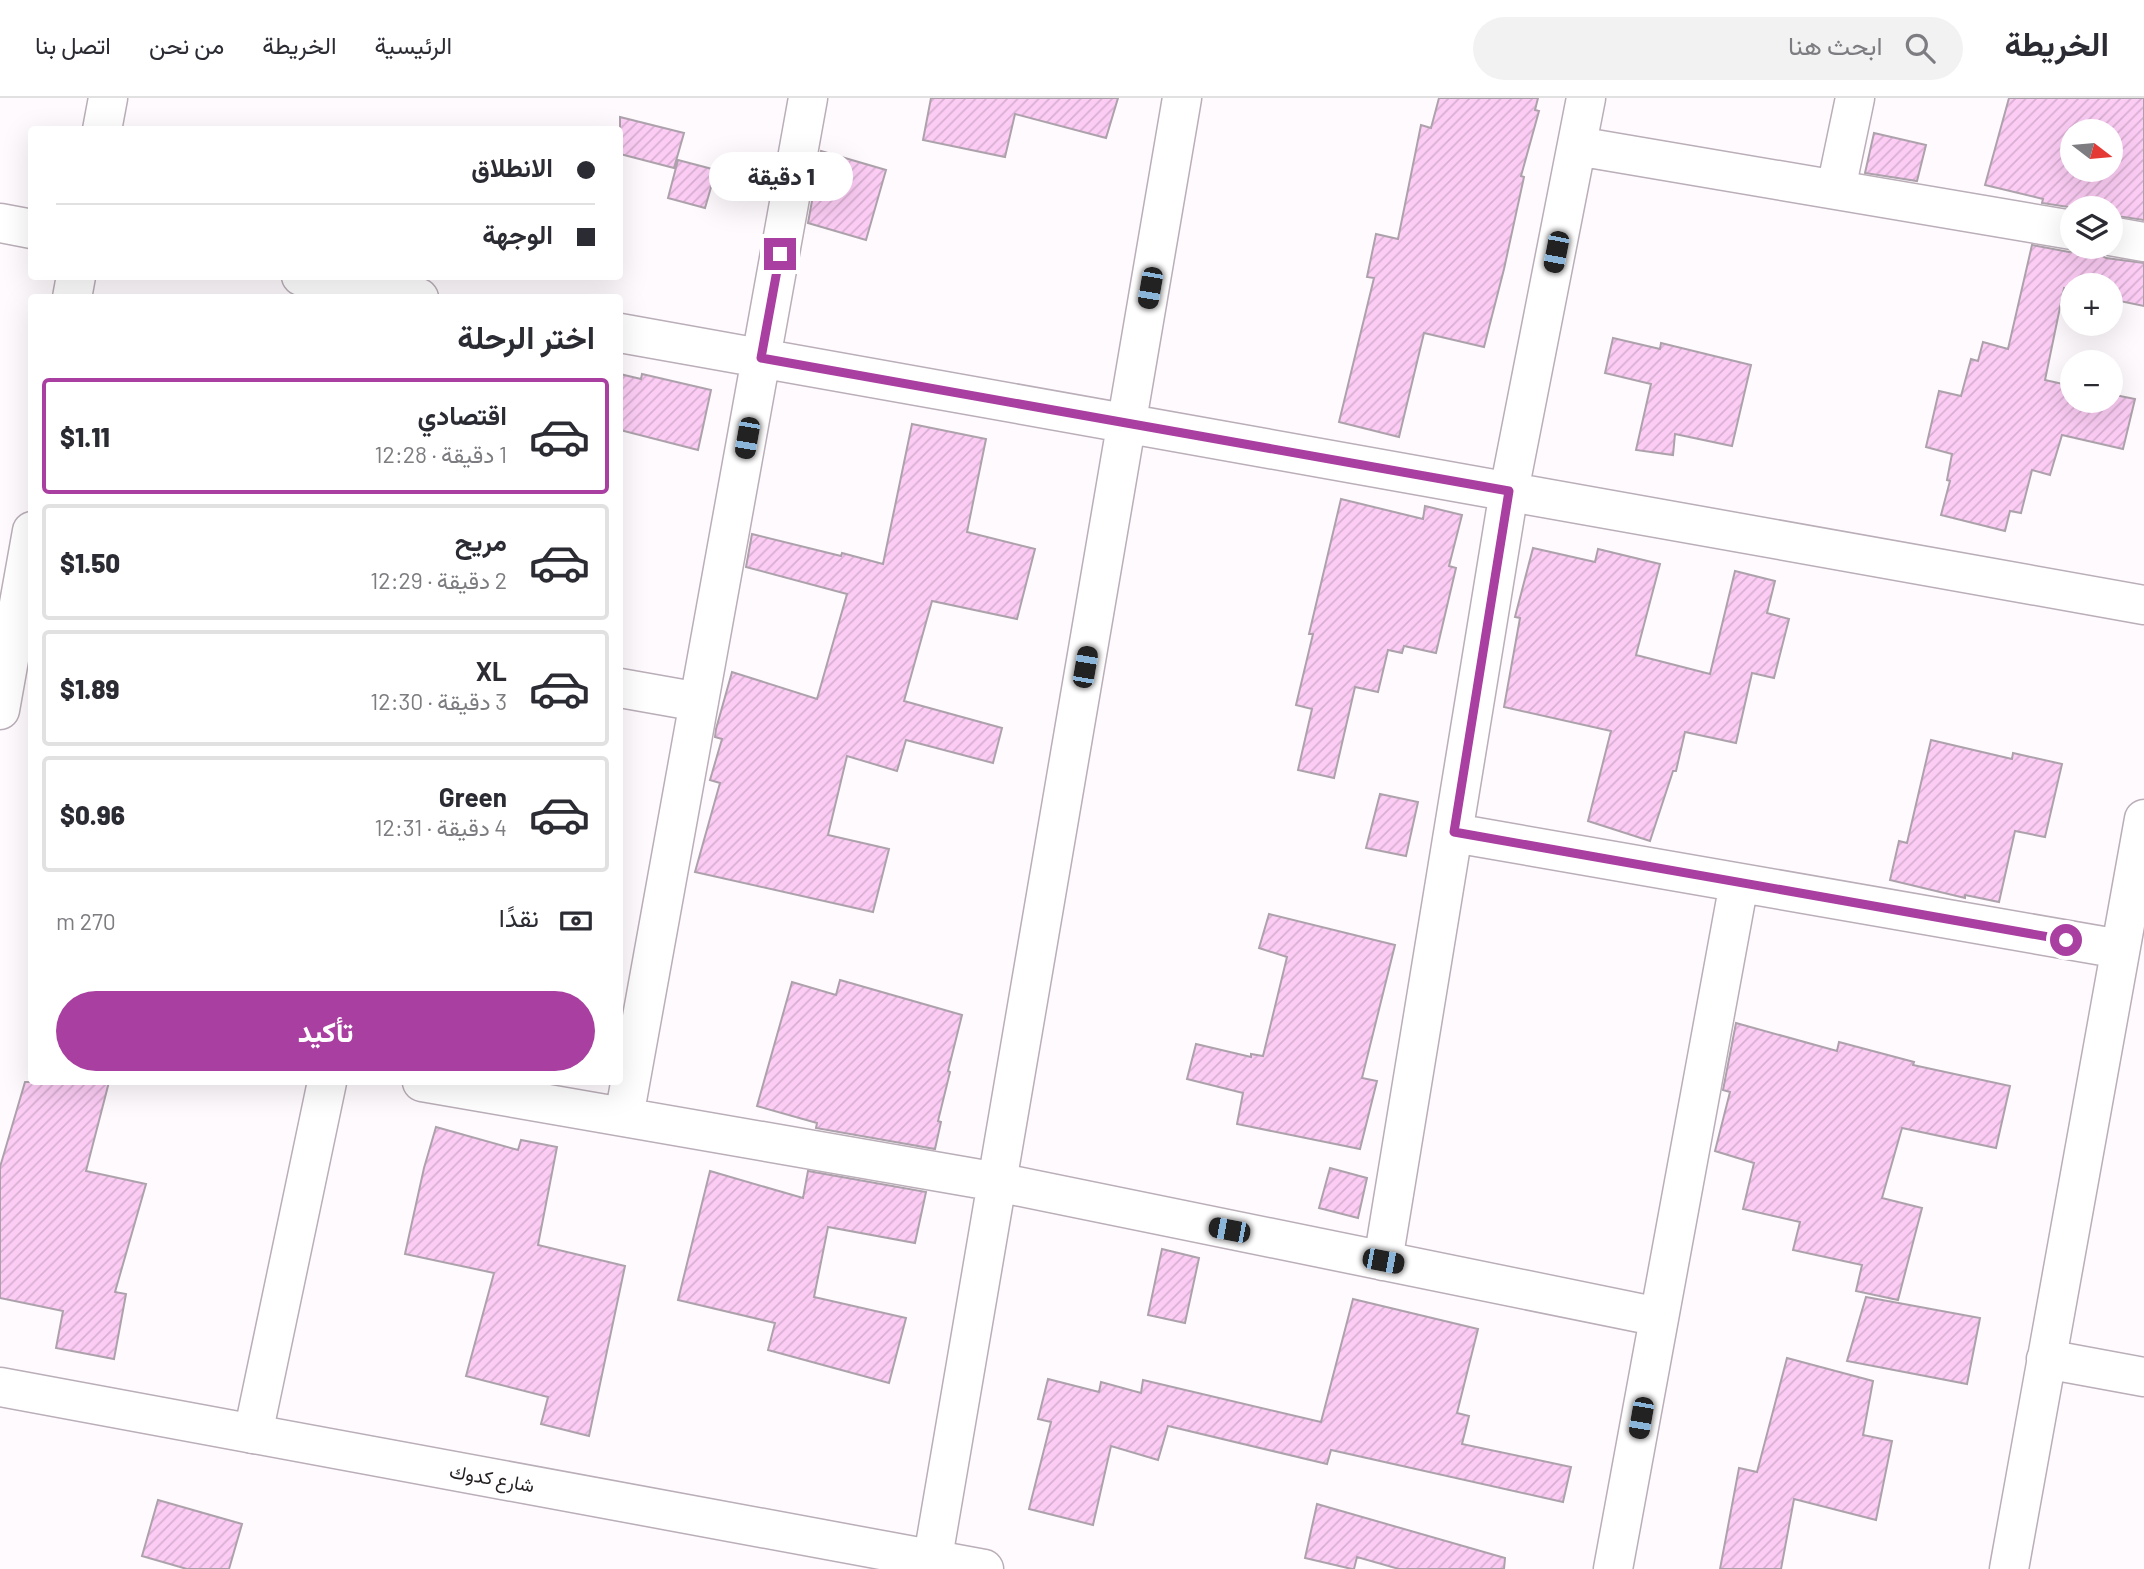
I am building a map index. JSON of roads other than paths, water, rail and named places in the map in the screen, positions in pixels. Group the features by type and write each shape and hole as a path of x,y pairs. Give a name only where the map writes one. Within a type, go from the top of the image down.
{"street":[{"path":"103,126 108,98"},
{"path":"624,1117 808,98"},
{"path":"932,1564 1182,98"},
{"path":"1383,1261 1509,491 1586,98"},
{"path":"1836,189 1855,98"},
{"path":"1577,146 2060,228"},
{"path":"0,223 28,228"},
{"path":"2123,238 2144,242"},
{"path":"322,280 398,294"},
{"path":"623,334 2144,605"},
{"path":"0,709 27,581"},
{"path":"623,689 699,702"},
{"path":"2009,1569 2144,819"},
{"path":"1454,832 2120,949"},
{"path":"1613,1569 1739,883"},
{"path":"253,1434 326,1085"},
{"path":"439,1085 997,1182 1659,1317"},
{"path":"2046,1359 2144,1377"},
{"name":"شارع كدوك","path":"0,1387 932,1564 984,1569"}]}
